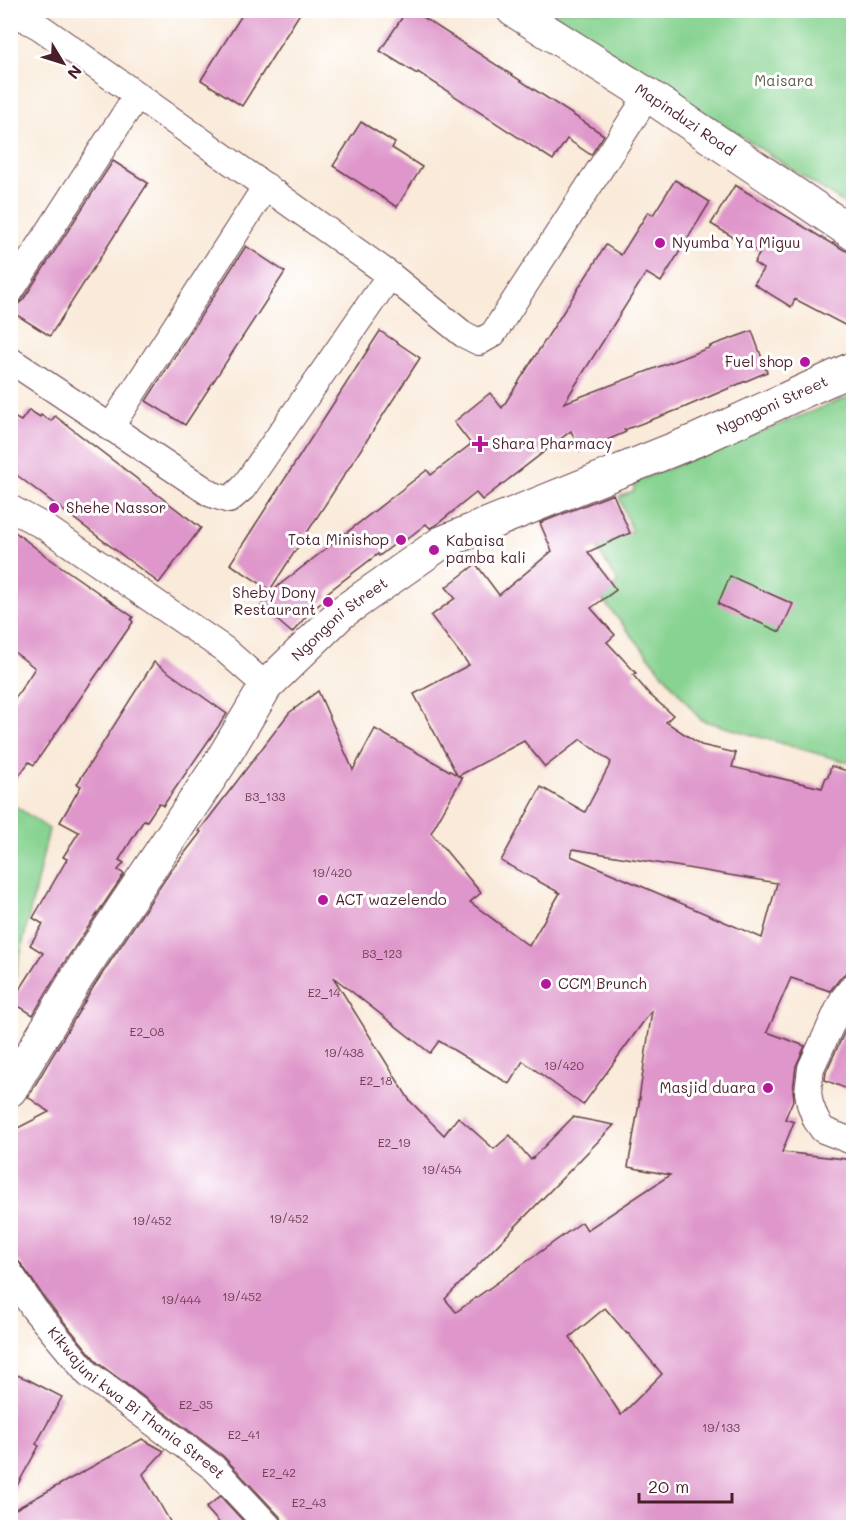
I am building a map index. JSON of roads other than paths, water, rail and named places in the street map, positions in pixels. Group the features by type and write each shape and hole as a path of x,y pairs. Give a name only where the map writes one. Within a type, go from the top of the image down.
{"street":[{"path":"10,10 40,27 266,186 390,275 463,334 478,342 493,334 648,95"},
{"name":"Mapinduzi Road","path":"513,10 648,95 854,234"},
{"path":"10,292 137,95"},
{"path":"110,428 266,186"},
{"path":"10,360 211,494 229,500 243,488 390,275"},
{"name":"Ngongoni Street","path":"10,1090 78,976 220,763 266,686 341,613 441,543 699,439 854,368"},
{"path":"10,508 45,527 224,649 266,686"},
{"path":"854,985 843,999 811,1068 808,1092 816,1120 823,1130 854,1142"},
{"name":"Kikwajuni kwa Bi Thania Street","path":"10,1273 34,1309 88,1374 214,1468 270,1527"}],"place":[{"name":"Nyumba Ya Miguu","path":"660,243"},
{"name":"Fuel shop","path":"805,362"},
{"name":"Shara Pharmacy","path":"480,444"},
{"name":"Shehe Nassor","path":"54,508"},
{"name":"Tota Minishop","path":"401,540"},
{"name":"Kabaisa pamba kali","path":"434,550"},
{"name":"Sheby Dony Restaurant","path":"328,602"},
{"name":"ACT wazelendo","path":"323,900"},
{"name":"CCM Brunch","path":"546,984"},
{"name":"Masjid duara","path":"768,1088"}],"park label":[{"name":"Maisara","path":"784,81"}]}
